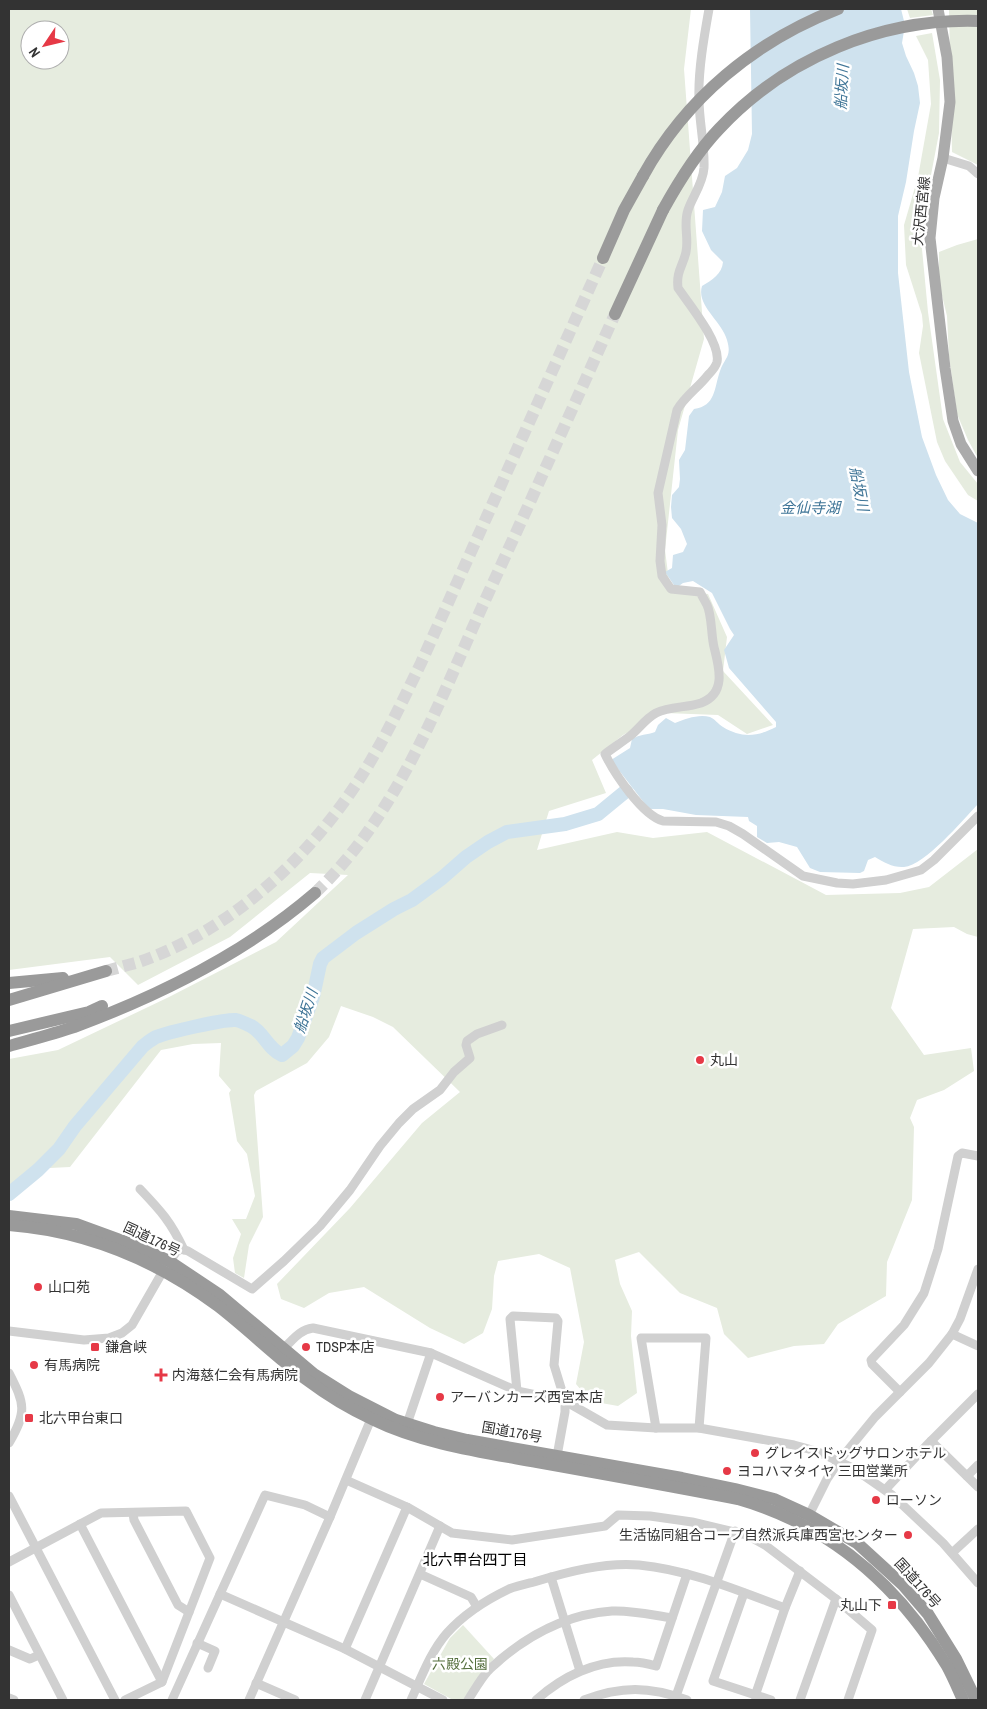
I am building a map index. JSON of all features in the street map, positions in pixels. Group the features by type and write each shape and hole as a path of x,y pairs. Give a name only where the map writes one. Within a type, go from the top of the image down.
{"highway":[{"path":"603,258 622,215 643,176 665,140 696,102 742,61 769,42 802,24 838,9"},
{"path":"615,314 663,210 690,165 719,129 762,90 819,56 851,42 882,32 937,22 978,21"},
{"path":"9,1046 73,1027 139,1001 214,963 263,934 316,892"},
{"path":"9,1031 89,1012 214,963"},
{"path":"9,1000 106,971"},
{"path":"9,983 88,976"},
{"name":"国道176号","path":"9,1216 29,1222"},
{"name":"国道176号","path":"9,1225 29,1222 76,1224 130,1244 220,1295 314,1374 348,1396 407,1424 467,1440 682,1478 735,1489 774,1500 807,1520 857,1543 903,1584 928,1614 956,1659 976,1700"},
{"name":"国道176号","path":"166,1266 308,1381 330,1396 395,1430 443,1444 490,1454 738,1499 807,1520 874,1574 903,1604 918,1622 948,1667 964,1700"}],"main road":[{"name":"大沢西宮線","path":"938,9 948,57 950,102 934,198 930,238 934,285 953,421 961,444 978,471"}],"street":[{"path":"709,9 699,98 704,167 702,178 687,212 685,224 686,253 679,269 677,281 678,288 710,334 716,350 717,363 708,376 682,401 677,410 658,493 662,525 660,561 662,576 671,589 700,592 708,605 714,646 720,666 719,683 712,695 701,703 664,709 655,713 643,722 632,735 605,754 641,806 657,819 716,822 729,826 803,876 837,883 853,884 886,880 921,870 934,860 978,816"},
{"path":"942,158 969,166 978,174"},
{"path":"140,1189 166,1216 184,1250 252,1289 320,1226 350,1190 380,1146 399,1123 414,1109 440,1090 454,1072 470,1058 466,1045 467,1041 477,1034 502,1025"},
{"path":"900,1392 872,1364 871,1360 904,1325 924,1293 938,1249 958,1156 962,1153 978,1156"},
{"path":"9,1331 84,1340 109,1338 122,1333 132,1325 166,1266 177,1251 184,1250"},
{"path":"807,1520 827,1479 839,1461 875,1417 929,1363 952,1334 960,1319 978,1269"},
{"path":"517,1391 510,1319 513,1316 556,1318 558,1321 554,1365 565,1401 565,1412 557,1456"},
{"path":"283,1349 305,1329 313,1328 431,1353 517,1391 565,1401 607,1424 656,1428 699,1428 794,1445 839,1461 853,1468 885,1490 952,1553 978,1583"},
{"path":"952,1334 978,1346"},
{"path":"656,1428 641,1338 706,1338 699,1428"},
{"path":"407,1424 431,1353"},
{"path":"9,1373 19,1393 22,1410 18,1427 9,1443"},
{"path":"885,1490 931,1441 976,1399"},
{"path":"249,1700 371,1419"},
{"path":"931,1441 978,1487"},
{"path":"967,1476 978,1465"},
{"path":"346,1480 407,1507 452,1533 512,1540 605,1526 618,1515 650,1516 747,1534 800,1571 872,1630 848,1700"},
{"path":"172,1700 265,1495 305,1505 330,1517"},
{"path":"9,1496 115,1700"},
{"path":"345,1649 407,1507"},
{"path":"9,1562 101,1513 186,1511 210,1558 162,1682 125,1700"},
{"path":"133,1513 134,1520 178,1605 189,1612"},
{"path":"80,1524 162,1682"},
{"path":"365,1700 440,1526"},
{"path":"952,1553 978,1529"},
{"path":"676,1696 735,1532"},
{"path":"412,1700 434,1652 446,1634 460,1620 477,1607 510,1589 551,1576 582,1569 638,1565 687,1574 785,1608"},
{"path":"754,1696 800,1571"},
{"path":"420,1574 471,1597 477,1607"},
{"path":"536,1700 557,1684 580,1671 602,1664 632,1661 656,1666 687,1574"},
{"path":"551,1576 580,1671"},
{"path":"744,1593 713,1681 771,1700"},
{"path":"220,1594 345,1649 443,1700"},
{"path":"9,1595 63,1700"},
{"path":"800,1700 836,1599"},
{"path":"468,1700 488,1670 505,1656 542,1631 565,1621 587,1615 612,1612 639,1612 672,1618"},
{"path":"197,1643 215,1651 208,1668"},
{"path":"9,1650 30,1659 39,1655"},
{"path":"256,1683 296,1700"},
{"path":"584,1700 619,1689 640,1688 687,1700"},
{"path":"9,1698 14,1700"}],"green space":[{"path":"9,9 691,9 684,69 704,339 678,430 665,550 670,589 708,594 727,637 723,671 773,725 747,734 718,715 665,713 623,735 592,760 606,793 549,811 537,850 617,832 653,838 707,832 826,895 900,893 929,887 978,849 978,937 954,927 913,929 891,1008 924,1055 971,1048 974,1071 944,1090 917,1100 910,1118 914,1127 912,1200 887,1262 886,1296 838,1324 824,1344 794,1346 748,1358 724,1334 717,1308 680,1293 639,1252 615,1260 620,1284 632,1311 631,1336 637,1393 618,1406 590,1401 576,1384 584,1342 570,1268 539,1254 498,1261 494,1276 492,1309 483,1333 464,1344 430,1328 364,1287 329,1293 304,1308 281,1299 277,1284 350,1208 422,1123 460,1092 393,1027 373,1017 341,1006 329,1037 307,1063 256,1091 254,1095 263,1217 249,1245 244,1278 235,1273 233,1258 241,1234 232,1219 246,1219 255,1196 247,1154 237,1141 229,1093 231,1090 219,1076 221,1043 193,1044 161,1050 70,1167 29,1169 9,1192 9,1059 58,1050 169,997 276,942 348,875 310,873 230,937 138,985 110,957 9,970"},
{"path":"907,9 931,9 933,15 910,18"},
{"path":"949,9 978,9 978,165 952,152"},
{"path":"932,33 940,80 939,133 927,196 922,249 928,312 943,419 960,462 978,484 978,501 968,495 945,461 937,442 919,353 923,326 922,315 906,265 904,225 918,177 931,104 928,60 916,36"},
{"path":"978,239 978,458 957,414 949,356 947,316 939,283 939,252"},
{"name":"六殿公園","path":"463,1625 494,1659 484,1669 463,1700 453,1700 424,1684 450,1638"}],"water":[{"name":"金仙寺湖","path":"750,9 901,9 905,25 902,43 918,86 920,103 898,216 898,273 909,372 922,437 936,475 948,500 960,514 978,523 978,804 932,851 922,859 904,867 893,866 875,857 868,860 864,871 860,873 820,872 810,868 797,847 779,842 767,843 757,837 757,826 749,821 748,817 696,815 663,809 649,809 611,760 630,748 632,739 655,732 658,725 666,718 675,723 706,716 730,731 749,735 762,733 776,727 776,722 729,668 724,650 734,635 712,593 693,581 683,583 676,588 665,572 672,568 673,555 683,552 687,544 681,529 672,518 671,507 672,495 679,487 679,460 685,450 689,416 694,409 701,407 710,400 729,350 724,333 706,307 701,293 702,286 719,273 723,262 711,250 702,231 703,210 715,207 722,192 725,176 737,168 748,150 752,134"}],"waterway":[{"name":"船坂川","path":"9,1194 38,1170 59,1149 75,1126 143,1046 156,1037 196,1026 236,1020 255,1029 273,1049 282,1055 293,1046 298,1038 313,997 323,958 356,933 412,900 488,842 507,832 565,824 598,814 626,791"}],"tunnel":[{"path":"106,971 139,962 175,947 209,929 241,907 272,882 300,855 326,826 349,794 384,738 421,663 603,258"},
{"path":"315,893 344,862 369,829 392,795 412,758 431,721 615,314"}],"place":[{"name":"丸山","path":"700,1060"},
{"name":"山口苑","path":"38,1287"},
{"name":"鎌倉峡","path":"95,1347"},
{"name":"TDSP本店","path":"306,1347"},
{"name":"有馬病院","path":"34,1365"},
{"name":"内海慈仁会有馬病院","path":"161,1375"},
{"name":"アーバンカーズ西宮本店","path":"440,1397"},
{"name":"北六甲台東口","path":"29,1418"},
{"name":"グレイスドッグサロンホテル","path":"755,1453"},
{"name":"ヨコハマタイヤ 三田営業所","path":"727,1471"},
{"name":"ローソン","path":"876,1500"},
{"name":"生活協同組合コープ自然派兵庫西宮センター","path":"908,1535"},
{"name":"丸山下","path":"892,1605"}],"district":[{"name":"北六甲台四丁目","path":"475,1560"}]}
